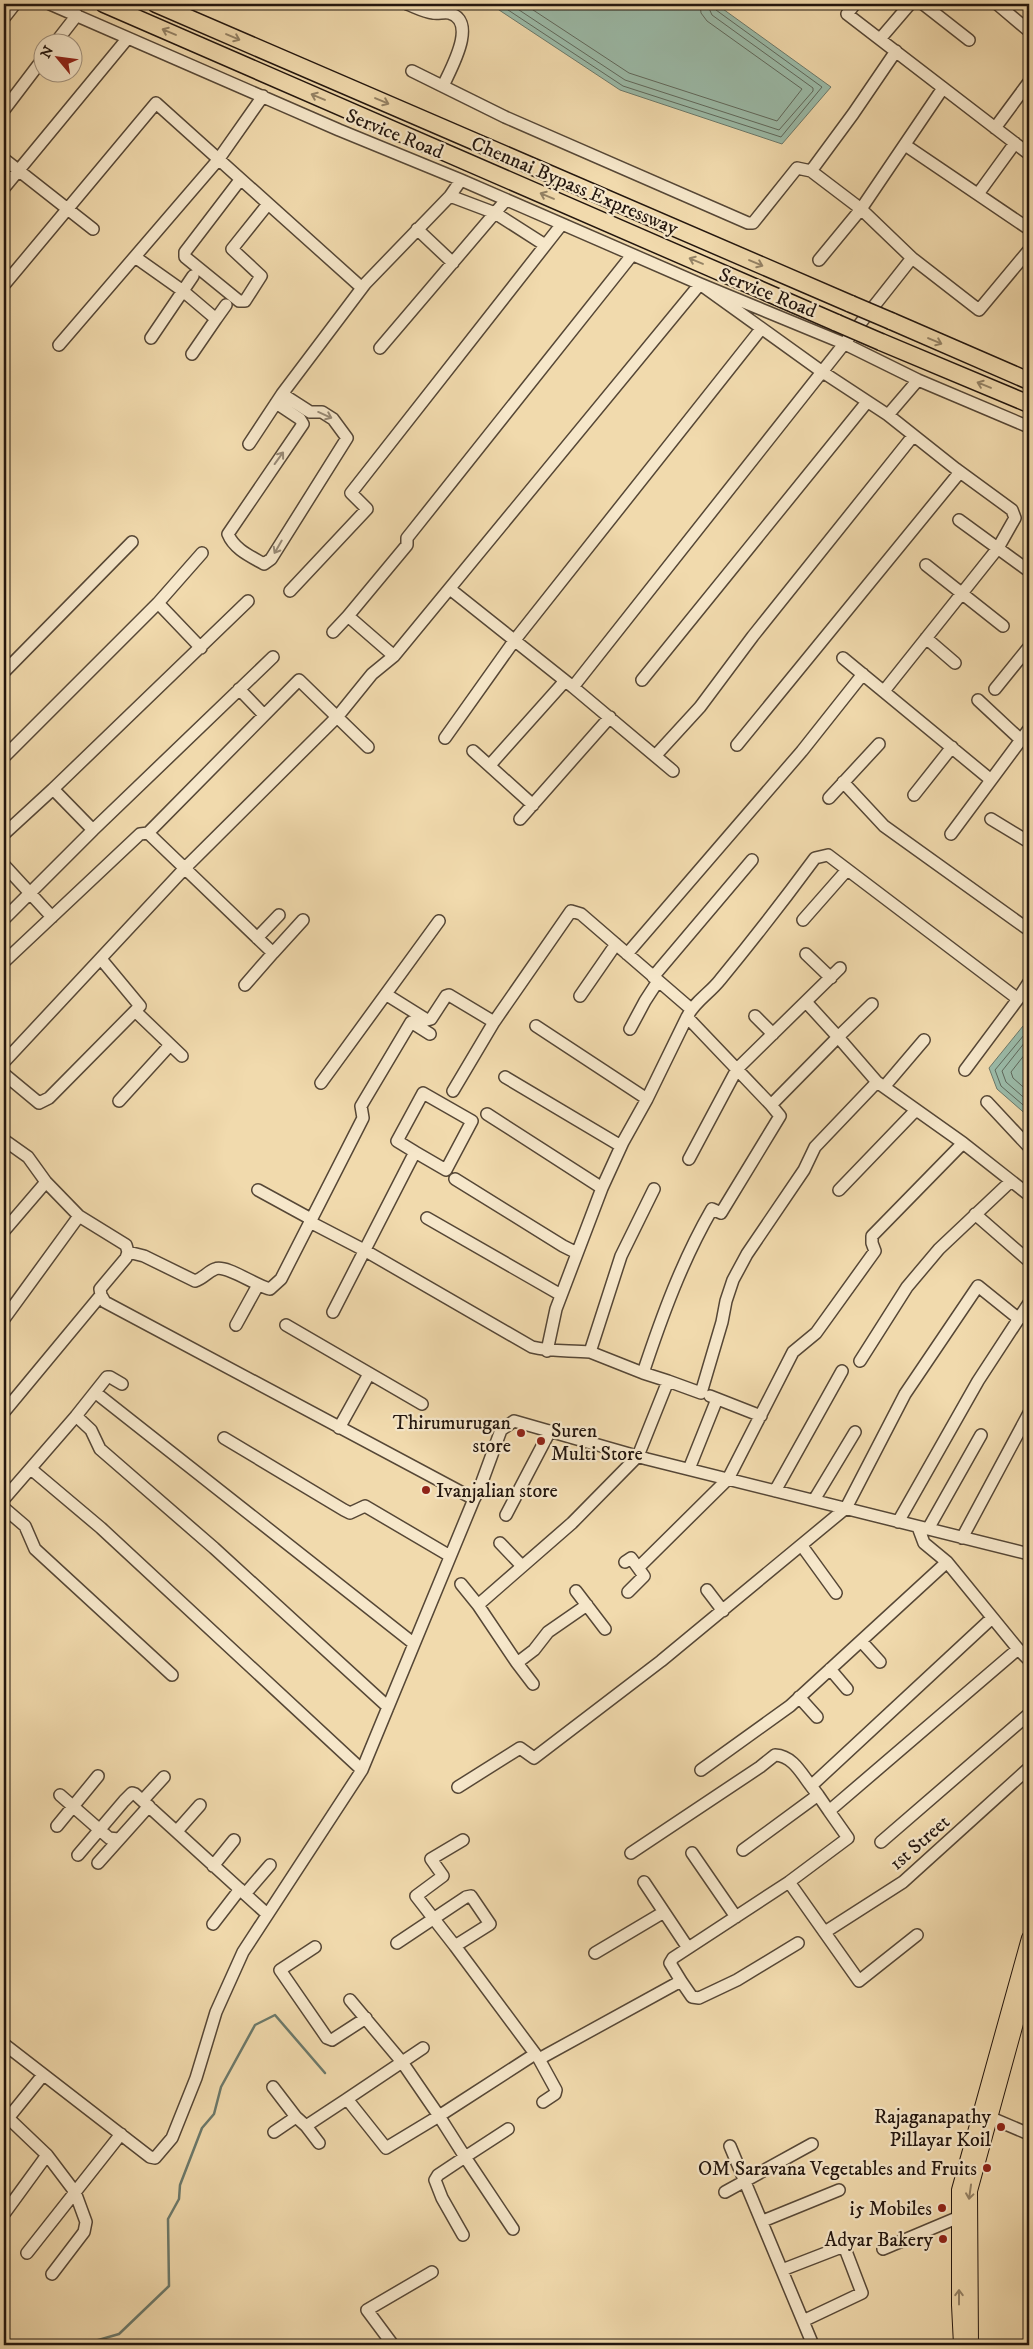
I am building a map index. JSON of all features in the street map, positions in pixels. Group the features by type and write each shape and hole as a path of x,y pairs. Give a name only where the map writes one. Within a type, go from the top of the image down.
{"highway":[{"name":"Chennai Bypass Expressway","path":"104,4 881,342 1029,404"},
{"name":"Chennai Bypass Expressway","path":"156,4 1029,381"}],"main road":[{"path":"971,2345 969,2199 985,2115 1029,1938"},
{"path":"961,2345 959,2190 1029,1976"}],"street":[{"path":"4,18 15,4"},
{"name":"Service Road","path":"50,4 127,39 461,180 700,284 843,343 918,380 1029,427"},
{"path":"407,4 434,14 450,13 460,21 463,28 462,40 443,86"},
{"path":"855,4 847,14 1029,154"},
{"path":"880,39 910,4"},
{"path":"923,4 968,40"},
{"path":"997,4 1029,31"},
{"path":"64,32 77,15"},
{"path":"4,188 127,39"},
{"path":"810,171 896,51"},
{"path":"412,71 505,117 748,223 753,223 797,168 810,171 861,209 912,258 979,310 1029,250"},
{"path":"4,110 32,73"},
{"path":"995,128 1029,82"},
{"path":"819,260 861,209 943,88"},
{"path":"59,345 218,160 263,96"},
{"path":"4,285 156,103 218,160 238,183 362,288"},
{"path":"978,194 1015,143"},
{"path":"905,145 1029,229"},
{"path":"4,159 93,229"},
{"path":"250,444 279,399 362,288 450,196 461,180"},
{"path":"238,183 185,252 185,257 242,302 245,302 261,276 232,249 265,207"},
{"path":"450,196 495,213 545,245"},
{"path":"380,348 506,200"},
{"path":"290,591 367,509 350,493 562,224"},
{"path":"417,230 453,263"},
{"path":"332,632 348,616 407,545 407,538 632,254"},
{"path":"136,257 216,318"},
{"path":"490,765 569,684 912,258"},
{"path":"151,338 193,276"},
{"path":"4,1062 185,868 338,716 358,688 394,656 700,284 821,371 888,415 1015,514 1014,523 998,548 884,690"},
{"path":"192,354 226,305"},
{"path":"445,738 514,641 761,329"},
{"path":"888,415 918,380"},
{"path":"279,399 310,412 322,412 333,419 347,438 271,560 264,564 246,554 231,542 228,534 303,424 279,399"},
{"path":"642,680 867,402"},
{"path":"656,756 700,707 753,636 913,436"},
{"path":"737,745 960,472"},
{"path":"959,520 1029,571"},
{"path":"4,672 132,542"},
{"path":"4,757 158,603 202,553"},
{"path":"926,566 1003,626"},
{"path":"450,589 610,717 673,771"},
{"path":"4,834 201,648 248,601"},
{"path":"158,603 201,648"},
{"path":"348,616 394,656"},
{"path":"926,638 955,663"},
{"path":"995,689 1029,647"},
{"path":"4,919 272,657"},
{"path":"843,658 991,780"},
{"path":"627,954 802,751 864,674"},
{"path":"4,962 140,834 148,833 299,680 368,747"},
{"path":"239,689 264,715"},
{"path":"978,700 1021,740"},
{"path":"520,819 610,717"},
{"path":"951,834 1029,729"},
{"path":"829,798 879,744"},
{"path":"914,795 952,747"},
{"path":"473,751 533,805"},
{"path":"843,782 884,826 1029,930"},
{"path":"53,789 93,830"},
{"path":"991,819 1029,842"},
{"path":"148,833 273,953"},
{"path":"547,1351 549,1333 561,1295 602,1188 621,1146 647,1099 689,1013 714,987 763,928 815,858 828,856 1018,999"},
{"path":"630,1029 662,966 752,860"},
{"path":"4,865 52,917"},
{"path":"803,920 847,870"},
{"path":"453,1091 494,1022 571,911 576,911 681,1001 737,1069 780,1116 721,1213 712,1209 692,1244 666,1305 643,1373"},
{"path":"257,938 279,916"},
{"path":"245,985 303,920"},
{"path":"321,1083 387,995 439,921"},
{"path":"580,996 616,944"},
{"path":"806,954 831,978"},
{"path":"4,1074 39,1103 140,1006 101,959"},
{"path":"689,1159 737,1069 840,968"},
{"path":"965,1070 1029,982"},
{"path":"387,995 427,1020 431,1019 446,996 449,995 494,1022"},
{"path":"806,1002 881,1085 963,1143 1010,1182 1029,1195"},
{"path":"771,1105 872,1004"},
{"path":"135,1011 182,1056"},
{"path":"755,1016 773,1034"},
{"path":"128,1252 144,1256 195,1281 203,1279 214,1269 222,1267 270,1289 281,1279 363,1118 361,1106 411,1022 430,1034"},
{"path":"536,1026 647,1099"},
{"path":"701,1394 722,1322 726,1301 733,1280 747,1254 804,1170 815,1147 881,1085 924,1040"},
{"path":"119,1101 170,1045"},
{"path":"506,1077 621,1146"},
{"path":"423,1093 472,1121 446,1170 415,1152 397,1141 423,1093"},
{"path":"987,1102 1029,1147"},
{"path":"839,1190 916,1110"},
{"path":"486,1114 585,1179 602,1188"},
{"path":"4,1140 28,1157 46,1182 79,1216 126,1245 128,1252 126,1258 100,1289 100,1295 105,1302 474,1499"},
{"path":"638,1567 728,1479 793,1352 816,1333 875,1251 872,1236 963,1143"},
{"path":"333,1312 415,1152"},
{"path":"455,1179 577,1253"},
{"path":"4,1231 46,1182"},
{"path":"860,1361 907,1287 939,1250 1010,1182"},
{"path":"590,1352 621,1256 654,1189"},
{"path":"258,1190 532,1347 547,1351 558,1349 590,1352 761,1416"},
{"path":"975,1214 1029,1261"},
{"path":"4,1320 79,1216"},
{"path":"427,1218 561,1295"},
{"path":"236,1325 258,1285"},
{"path":"458,1787 520,1748 534,1758 724,1611 846,1508 906,1394 978,1286 1019,1319"},
{"path":"4,1412 100,1295"},
{"path":"898,1522 978,1381 1029,1303"},
{"path":"286,1325 422,1404"},
{"path":"775,1491 842,1371"},
{"path":"339,1428 369,1374"},
{"path":"4,1499 107,1378 110,1377 122,1384"},
{"path":"478,1605 572,1522 638,1456 668,1381"},
{"path":"96,1393 413,1643"},
{"path":"689,1469 717,1399"},
{"path":"962,1538 1029,1413"},
{"path":"76,1416 91,1430 100,1449 214,1548 388,1707"},
{"path":"4,2044 150,2157 155,2158 172,2138 196,2078 216,2012 243,1952 362,1770 413,1643 479,1490 501,1430 514,1421 638,1456 1029,1554"},
{"path":"506,1515 550,1431"},
{"path":"814,1500 855,1432"},
{"path":"981,1435 923,1528 924,1543 947,1562 1029,1660"},
{"path":"224,1438 344,1510 350,1513 365,1506 450,1556"},
{"path":"31,1468 102,1528 362,1770"},
{"path":"4,1508 25,1526 35,1549 172,1675"},
{"path":"500,1543 522,1566"},
{"path":"802,1546 836,1593"},
{"path":"625,1562 631,1558 643,1573 643,1578 628,1592"},
{"path":"701,1770 799,1697 947,1562"},
{"path":"462,1584 533,1684"},
{"path":"707,1590 724,1611"},
{"path":"576,1591 605,1629"},
{"path":"517,1663 534,1650 548,1632 587,1605"},
{"path":"743,1850 815,1791 992,1618"},
{"path":"861,1641 880,1662"},
{"path":"829,1811 1018,1649"},
{"path":"830,1669 847,1689"},
{"path":"799,1697 817,1717"},
{"path":"881,1842 1029,1714"},
{"path":"631,1853 760,1768 774,1754 783,1755 791,1760 848,1838 789,1882 670,1960 670,1963 692,1997 698,1998 737,1980 798,1943"},
{"name":"1st Street","path":"825,1932 903,1882 1029,1768"},
{"path":"57,1826 98,1776"},
{"path":"98,1864 164,1777"},
{"path":"78,1855 129,1796 135,1794 267,1914"},
{"path":"60,1795 109,1838 118,1839"},
{"path":"177,1831 200,1805"},
{"path":"213,1866 234,1840"},
{"path":"463,1840 432,1859 443,1876 416,1896 537,2056 556,2090 555,2094 543,2102"},
{"path":"692,1853 736,1917"},
{"path":"213,1924 270,1865"},
{"path":"644,1882 688,1948"},
{"path":"789,1882 859,1981 917,1935"},
{"path":"397,1943 466,1896 471,1896 490,1924 455,1946"},
{"path":"594,1953 664,1912"},
{"path":"315,1947 280,1970 327,2038 332,2040 366,2018"},
{"path":"347,2099 386,2148 537,2056 681,1981"},
{"path":"350,2000 402,2062 512,2229"},
{"path":"306,2126 423,2048"},
{"path":"43,2075 5,2118 47,2155 75,2192 86,2222 84,2232 52,2274"},
{"path":"273,2087 319,2143"},
{"path":"985,2115 1029,2134"},
{"path":"274,2132 296,2117"},
{"path":"463,2235 442,2198 435,2180 438,2175 508,2129"},
{"path":"27,2253 121,2134"},
{"path":"725,2192 812,2144"},
{"path":"730,2146 746,2180 813,2345"},
{"path":"4,2214 47,2155"},
{"path":"763,2222 839,2190"},
{"path":"883,2249 959,2217"},
{"path":"782,2270 844,2246 862,2293 803,2321"},
{"path":"393,2345 367,2310 432,2272"}],"water":[{"path":"490,4 716,4 831,87 782,144 620,90"},
{"path":"1029,1024 1029,1117 997,1089 989,1068 1023,1026"}],"waterway":[{"path":"86,2345 119,2334 169,2286 168,2219 179,2199 180,2185 202,2128 214,2114 221,2087 255,2025 275,2015 325,2073"}],"place":[{"name":"Thirumurugan store","path":"521,1433"},
{"name":"Suren Multi Store","path":"541,1441"},
{"name":"Ivanjalian store","path":"426,1490"},
{"name":"Rajaganapathy Pillayar Koil","path":"1001,2127"},
{"name":"OM Saravana Vegetables and Fruits","path":"987,2168"},
{"name":"i5 Mobiles","path":"942,2208"},
{"name":"Adyar Bakery","path":"943,2239"}]}
